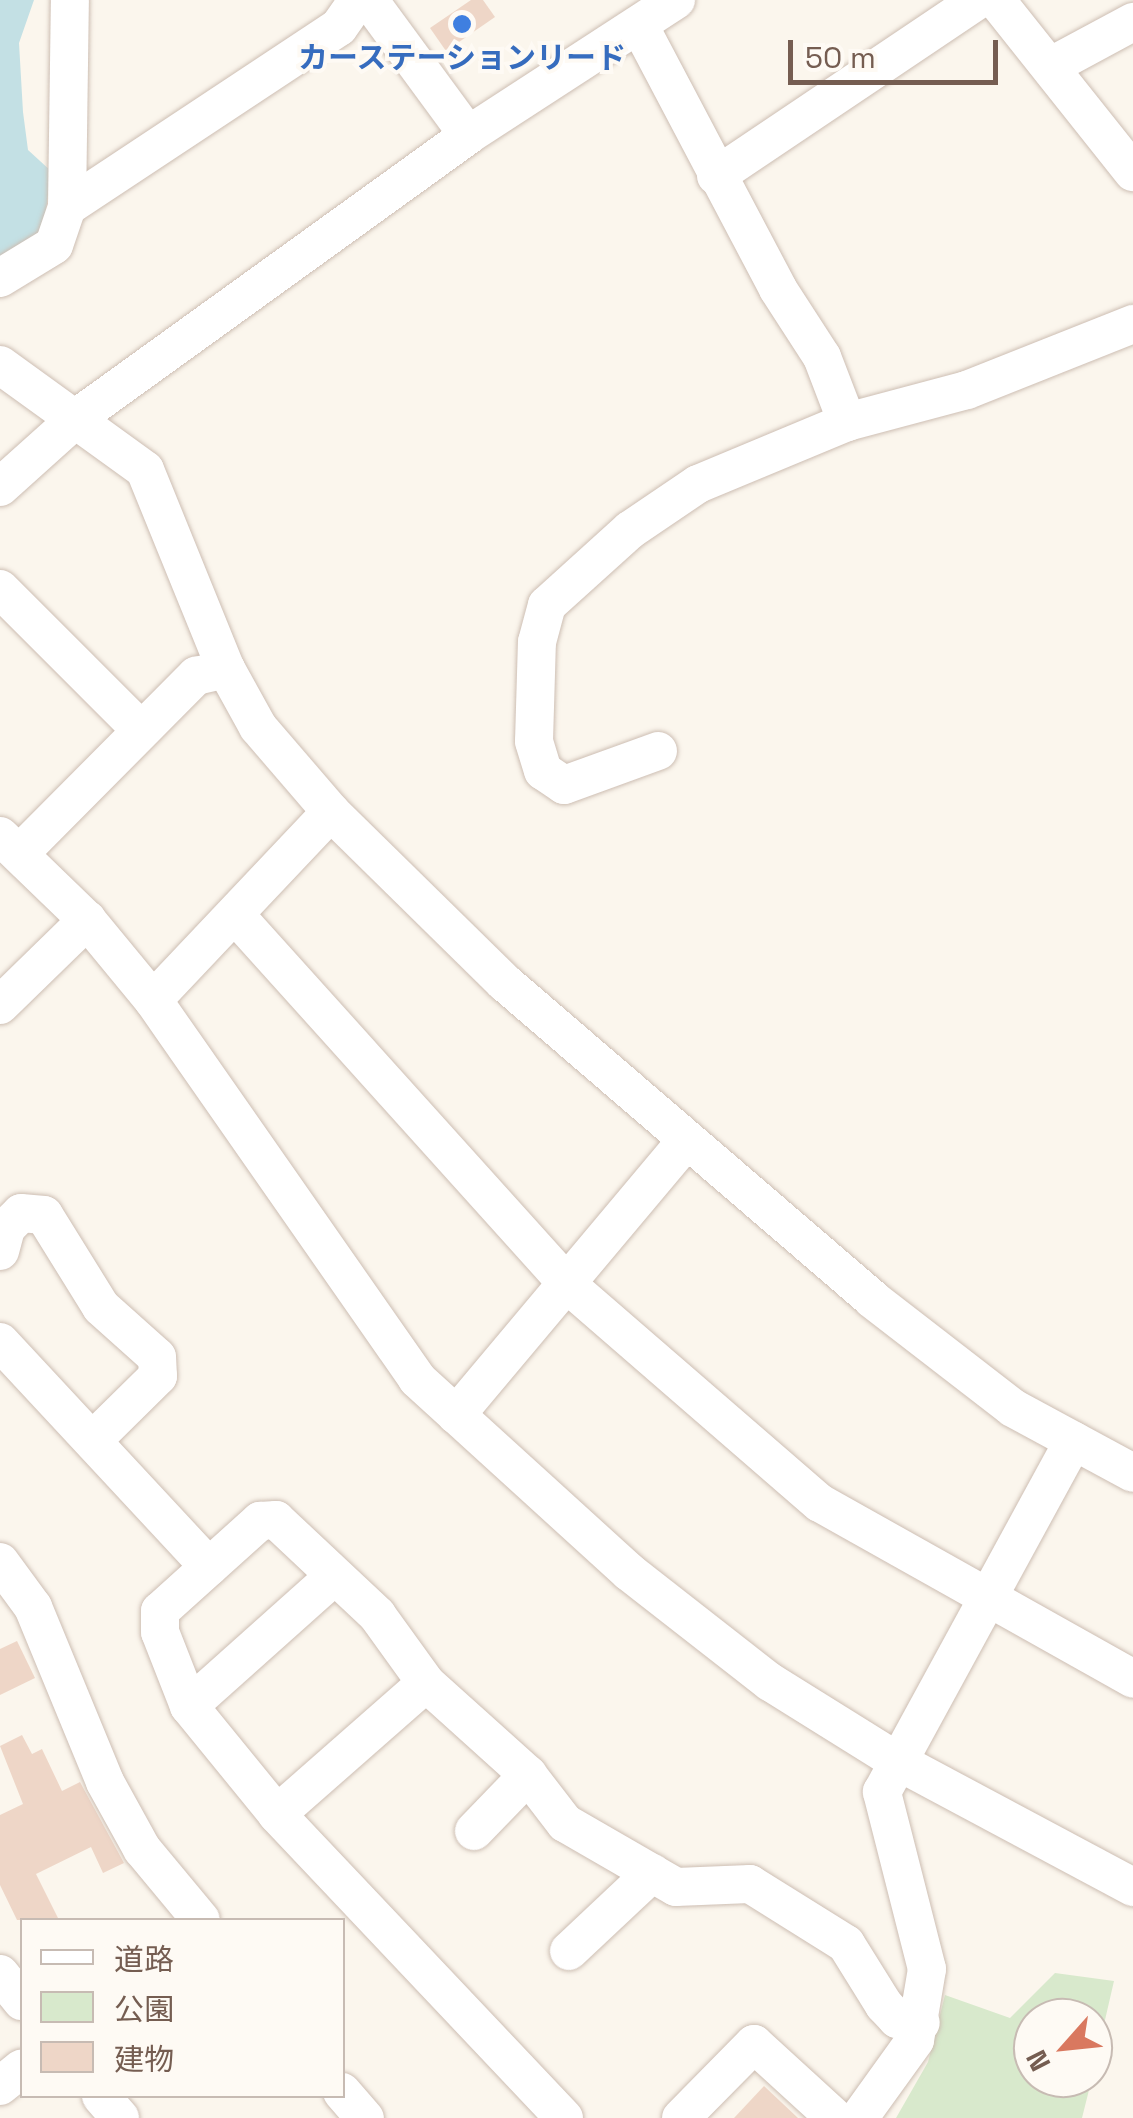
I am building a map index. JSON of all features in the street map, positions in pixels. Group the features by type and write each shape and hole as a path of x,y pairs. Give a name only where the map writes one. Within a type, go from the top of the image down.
{"street":[{"path":"0,278 54,245 67,208 70,0"},
{"path":"67,208 339,27 358,0"},
{"path":"369,0 468,135"},
{"path":"0,487 79,416 468,135 676,0"},
{"path":"716,176 978,0"},
{"path":"996,0 1053,66 1133,172"},
{"path":"1053,66 1133,22"},
{"path":"639,24 716,176 822,357 848,422"},
{"path":"658,751 564,785 543,771 534,741 537,642 547,605 630,530 698,484 848,422 967,390 1133,324"},
{"path":"0,365 79,416 145,470 226,669 258,726 331,812 504,982 872,1299 1013,1408 1133,1473"},
{"path":"0,589 141,730"},
{"path":"226,669 196,676 10,845 87,920 153,1000 417,1379 629,1572 770,1682 897,1761 1133,1888"},
{"path":"153,1000 237,917 331,812"},
{"path":"237,917 568,1285 820,1503 1133,1679"},
{"path":"0,1005 87,920"},
{"path":"456,1415 687,1140"},
{"path":"0,1250 6,1228 21,1213 44,1214 101,1308 157,1357 158,1376 93,1440"},
{"path":"0,1342 208,1568"},
{"path":"859,2118 920,2023 927,1968 882,1792 1073,1441"},
{"path":"564,2118 277,1814 189,1706 160,1632 160,1611 260,1521 276,1520 332,1578 377,1615 426,1683 528,1775 565,1823 676,1887 750,1884 846,1944 884,2005 920,2023"},
{"path":"0,1562 16,1615 142,1850 199,1918"},
{"path":"189,1706 332,1578"},
{"path":"277,1814 426,1683"},
{"path":"474,1831 528,1775"},
{"path":"569,1951 652,1873"},
{"path":"0,1974 20,1999"},
{"path":"682,2118 754,2044 835,2118"},
{"path":"0,2086 20,2070"},
{"path":"103,2098 120,2118"}],"green space":[{"path":"1055,1973 1114,1981 1110,1998 1030,1998"},
{"path":"945,1995 1010,2018 1013,2015 1013,2098 1087,2098 1082,2118 896,2118 928,2062"}],"water":[{"path":"0,0 34,0 19,43 23,112 28,150 51,171 42,241 0,264"}],"building":[{"path":"471,0 483,0 495,17 446,51 430,28"},
{"path":"17,1641 35,1678 0,1695 0,1649"},
{"path":"22,1735 32,1754 42,1749 62,1791 80,1782 124,1863 103,1873 91,1847 36,1874 58,1918 17,1920 0,1885 0,1815 23,1804 0,1746"},
{"path":"764,2086 798,2118 734,2118"}],"place":[{"name":"カーステーションリード","path":"462,24"}]}
